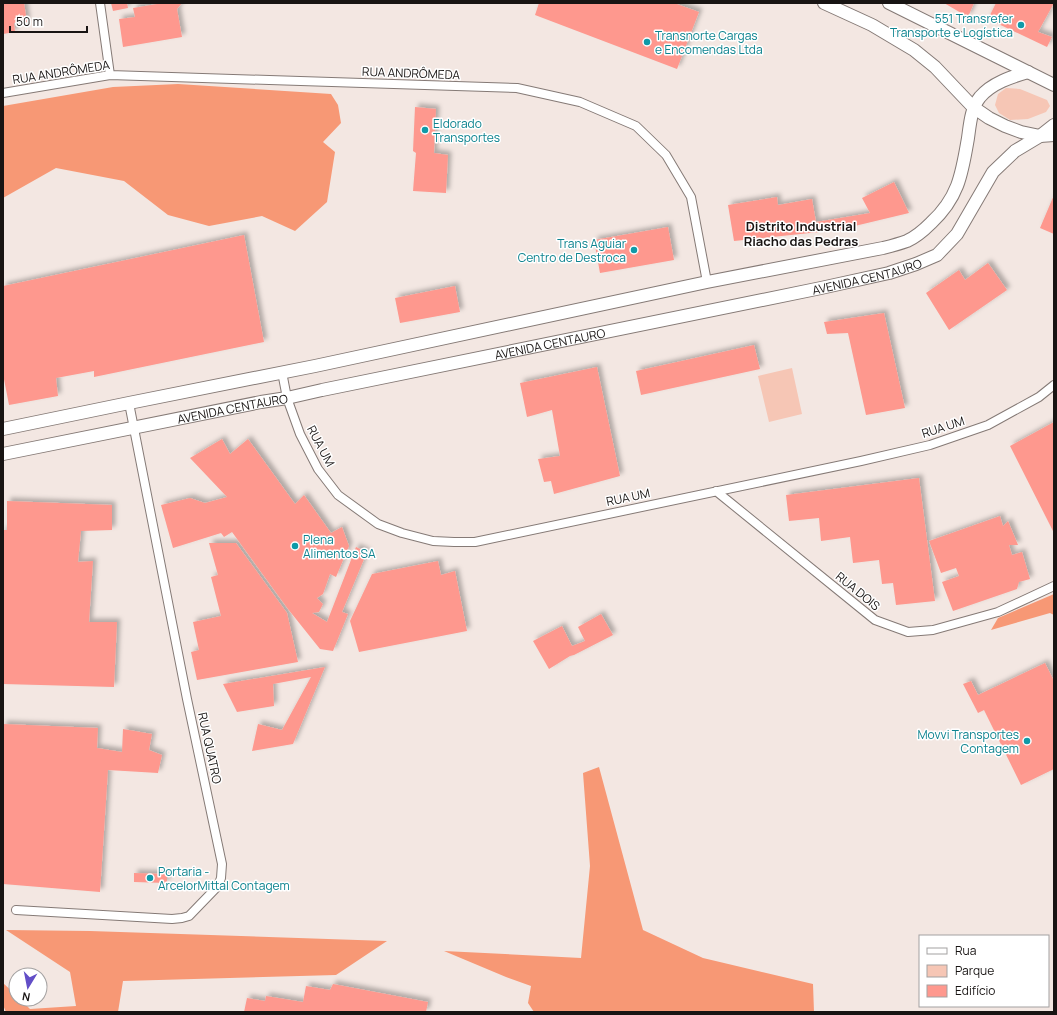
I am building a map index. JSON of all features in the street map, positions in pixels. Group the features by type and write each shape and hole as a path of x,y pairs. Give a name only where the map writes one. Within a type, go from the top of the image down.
{"street":[{"path":"100,3 110,75"},
{"path":"824,3 872,25 914,50 935,67 973,107 988,118 1021,132 1040,136 1054,136"},
{"path":"889,3 1054,84"},
{"path":"973,107 979,98 988,90 1014,76 1028,72"},
{"name":"RUA ANDRÔMEDA","path":"3,93 110,75 517,88 580,102 636,126 666,155 691,197 707,282"},
{"name":"AVENIDA CENTAURO","path":"3,429 282,372 707,282 883,248 908,241 925,230 938,217 952,198 963,166 973,107"},
{"name":"AVENIDA CENTAURO","path":"3,454 287,398 889,273 916,264 936,255 957,234 993,172 1015,151 1040,136 1054,125"},
{"name":"RUA UM","path":"282,372 287,398 300,434 318,469 338,495 378,524 402,533 433,541 454,542 475,542 861,461 930,445 988,425 1038,397 1054,385"},
{"name":"RUA QUATRO","path":"16,910 172,919 182,918 188,916 218,886 221,878 222,864 187,699 129,403"},
{"name":"RUA DOIS","path":"716,491 875,620 908,632 933,630 998,612 1054,586"}],"green space":[{"path":"1006,88 1020,89 1047,100 1050,106 1046,112 1028,119 1010,120 999,113 995,105 998,94"},
{"path":"792,368 802,414 769,422 758,376"}],"shaded area":[{"path":"178,84 331,94 338,105 341,123 323,142 335,152 327,202 295,231 262,216 209,226 168,215 124,181 56,168 3,198 3,106 113,87"},
{"path":"1054,594 1054,615 1050,613 991,630 998,618"},
{"path":"599,767 643,930 703,958 813,984 814,1012 534,1012 528,1003 531,986 444,951 581,958 590,866 583,773"},
{"path":"6,930 90,931 387,941 336,975 123,981 118,1012 6,1012 3,1005 3,983 8,988 8,1007 28,1007 30,1009 76,1006 70,972"}],"building":[{"path":"3,3 24,3 27,22 14,23 15,32 3,34"},
{"path":"111,3 127,3 128,8 113,11"},
{"path":"163,3 182,3 177,9 182,37 123,47 119,19 135,17 133,8"},
{"name":"Transnorte Cargas e Encomendas Ltda","path":"539,3 674,3 699,12 677,69 535,15"},
{"path":"944,3 974,3 968,17"},
{"name":"551 Transrefer Transporte e Logística","path":"996,3 1054,3 1038,32 1052,37 1047,47 988,19"},
{"name":"Eldorado Transportes","path":"415,107 436,109 434,153 448,155 446,193 413,191 416,153 413,151"},
{"path":"894,182 909,213 838,230 734,241 728,205 777,197 778,205 812,199 816,222 870,213 862,198"},
{"path":"1054,195 1054,234 1040,228"},
{"name":"Trans Aguiar Centro de Destroca","path":"668,227 674,260 600,273 594,240"},
{"path":"244,235 264,342 94,377 94,371 56,378 58,396 9,405 3,374 3,286"},
{"path":"988,263 1007,290 949,330 926,293 959,270 965,280"},
{"path":"455,286 460,312 400,323 395,298"},
{"path":"884,313 905,408 866,415 848,333 827,334 824,322"},
{"path":"754,345 760,369 641,395 636,371"},
{"path":"597,367 620,476 554,494 551,481 544,482 538,459 560,456 552,410 527,417 520,383"},
{"path":"1054,422 1054,533 1010,446"},
{"name":"Plena Alimentos SA","path":"222,439 230,454 248,439 295,504 304,495 331,533 342,527 349,546 336,577 330,574 323,594 317,598 323,604 319,612 312,613 327,622 356,547 367,552 342,612 348,614 333,651 320,649 288,609 232,532 224,537 221,533 173,548 161,505 190,498 205,503 227,497 190,458"},
{"path":"919,478 935,601 896,605 893,583 882,584 879,560 853,563 850,537 821,541 819,518 789,521 786,495"},
{"path":"7,501 112,505 112,530 81,531 78,562 93,561 89,622 117,622 114,687 3,684 3,530 7,530"},
{"path":"1000,516 1003,526 1008,521 1018,545 1009,545 1012,555 1022,552 1030,579 1019,582 1017,589 953,611 942,582 959,576 956,568 941,573 929,541"},
{"path":"209,543 236,543 287,613 298,662 197,680 191,652 199,650 193,622 221,616 211,577 218,575"},
{"path":"438,561 441,575 455,571 467,631 359,652 350,621 372,574"},
{"path":"601,614 613,635 570,656 549,669 533,641 562,626 572,646 585,641 578,627"},
{"name":"Movvi Transportes Contagem","path":"1045,663 1054,681 1054,769 1021,785 984,710 978,713 963,684 971,681 978,695"},
{"path":"325,667 293,744 252,751 258,724 282,730 311,677 273,684 274,706 237,712 223,684"},
{"path":"3,724 98,728 97,748 122,752 123,729 152,734 149,750 162,755 158,773 108,770 100,892 3,884"},
{"name":"Portaria - ArcelorMittal Contagem","path":"134,873 167,874 167,883 134,882"},
{"path":"333,984 428,1002 426,1012 244,1012 247,998 265,1001 266,996 303,1002 306,986 330,990"}],"place":[{"name":"551 Transrefer Transporte e Logística","path":"1021,25"},
{"name":"Transnorte Cargas e Encomendas Ltda","path":"647,42"},
{"name":"Eldorado Transportes","path":"425,130"},
{"name":"Trans Aguiar Centro de Destroca","path":"634,250"},
{"name":"Plena Alimentos SA","path":"295,546"},
{"name":"Movvi Transportes Contagem","path":"1027,741"},
{"name":"Portaria - ArcelorMittal Contagem","path":"150,878"}],"district":[{"name":"Distrito Industrial Riacho das Pedras","path":"801,234"}]}
